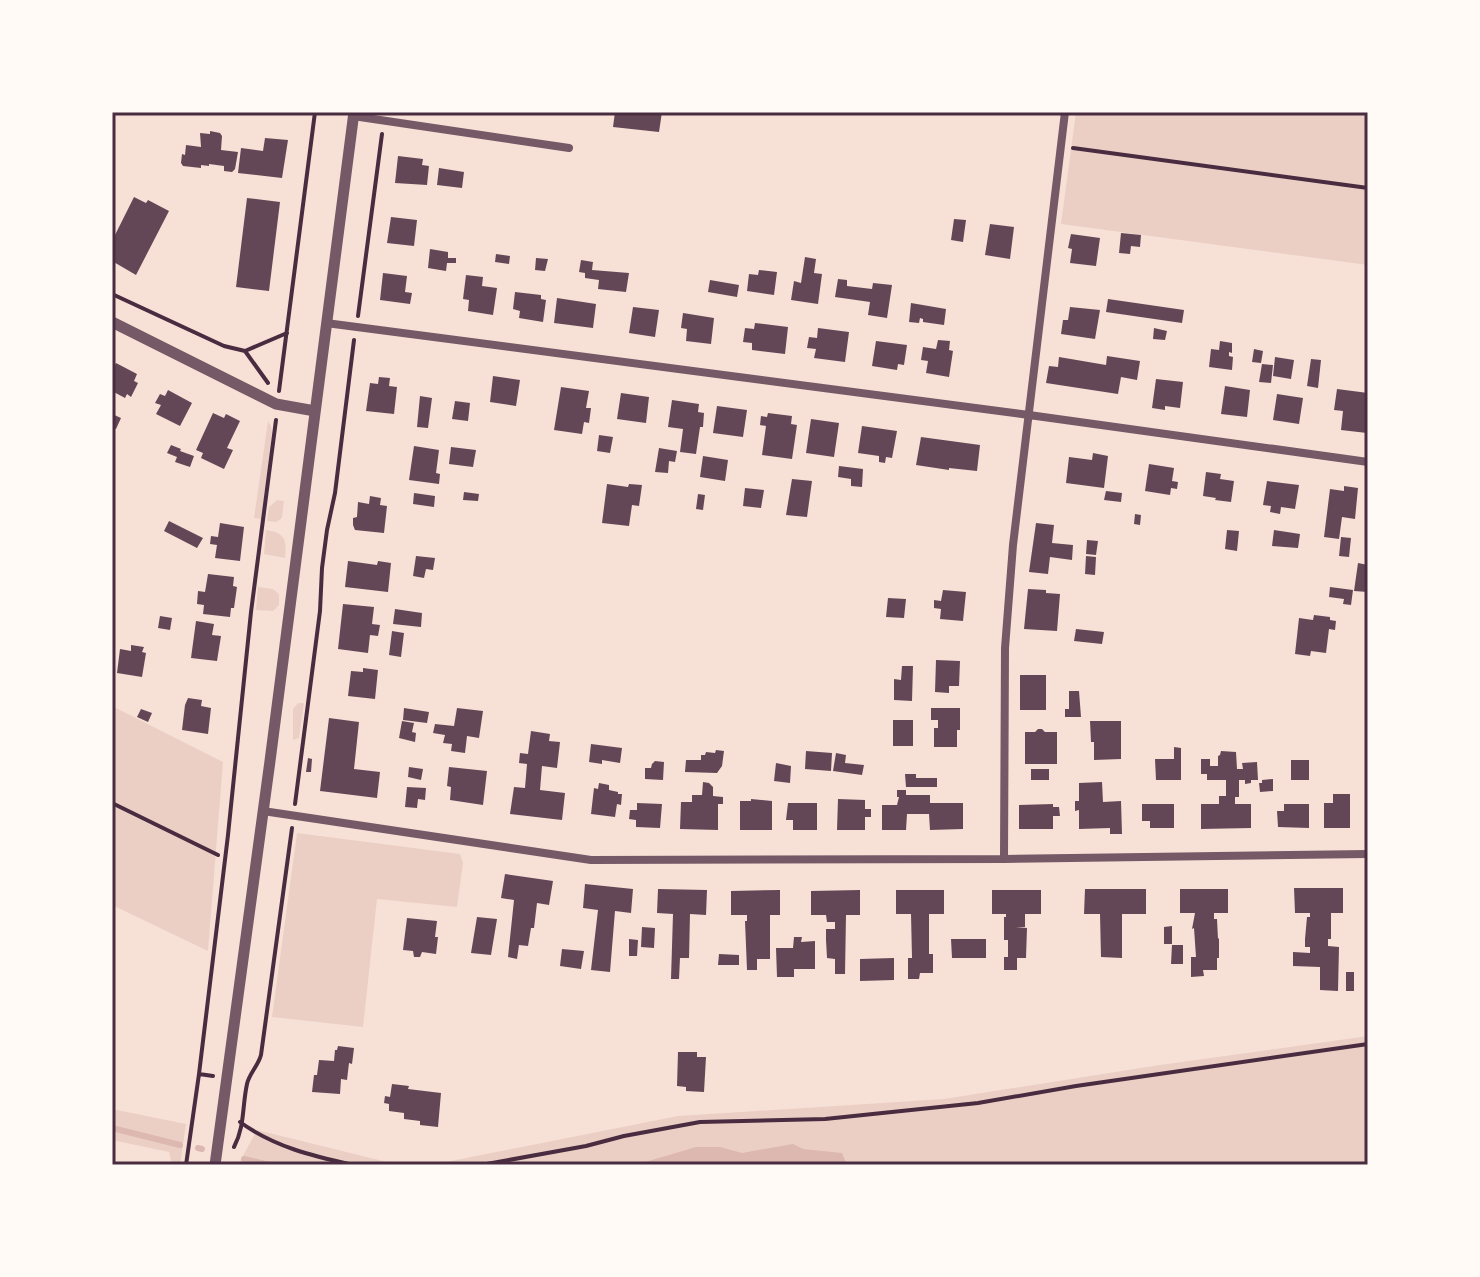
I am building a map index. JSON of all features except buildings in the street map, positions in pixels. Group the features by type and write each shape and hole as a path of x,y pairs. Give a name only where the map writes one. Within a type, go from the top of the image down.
{"street":[{"path":"1004,859 1005,648 1013,545 1065,112"},
{"path":"215,1165 354,114 569,148"},
{"path":"112,322 276,404 315,411"},
{"path":"326,323 1368,462"},
{"path":"263,811 591,860 1368,854"}],"path":[{"path":"186,1165 228,835 276,404 315,112"},
{"path":"232,1157 241,1134 247,1079 261,1055 319,623 327,530 335,493 384,120"},
{"path":"1061,147 1368,188"},
{"path":"112,294 224,346 245,351 287,333"},
{"path":"245,351 270,386 280,387"},
{"path":"112,803 218,855"},
{"path":"481,1165 700,1122 825,1119 978,1103 1368,1044"},
{"path":"199,1074 247,1079"},
{"path":"223,1109 260,1136 290,1149 353,1165"}],"shaded area":[{"path":"1076,112 1368,112 1368,265 1061,224"},
{"path":"268,421 272,433 261,519 254,518"},
{"path":"277,500 284,501 282,518 276,522 267,521 269,507"},
{"path":"266,530 281,535 286,546 285,558 264,554"},
{"path":"258,587 273,589 279,594 279,605 273,611 256,610"},
{"path":"298,703 304,703 299,738 293,740 293,709"},
{"path":"112,706 223,762 208,951 112,905"},
{"path":"297,833 460,854 463,863 457,907 377,899 363,1027 272,1017"},
{"path":"1368,1036 1368,1165 399,1165 446,1162 678,1116 944,1099"},
{"path":"112,1109 186,1124 180,1165 172,1165 169,1152 112,1140"},
{"path":"257,1130 399,1165 238,1165"},
{"path":"793,1144 803,1149 842,1153 847,1165 635,1165 696,1147 720,1147 742,1153"}],"waterway":[{"path":"112,1128 180,1145"},
{"path":"198,1148 202,1149"},
{"path":"244,1159 270,1165"}]}
